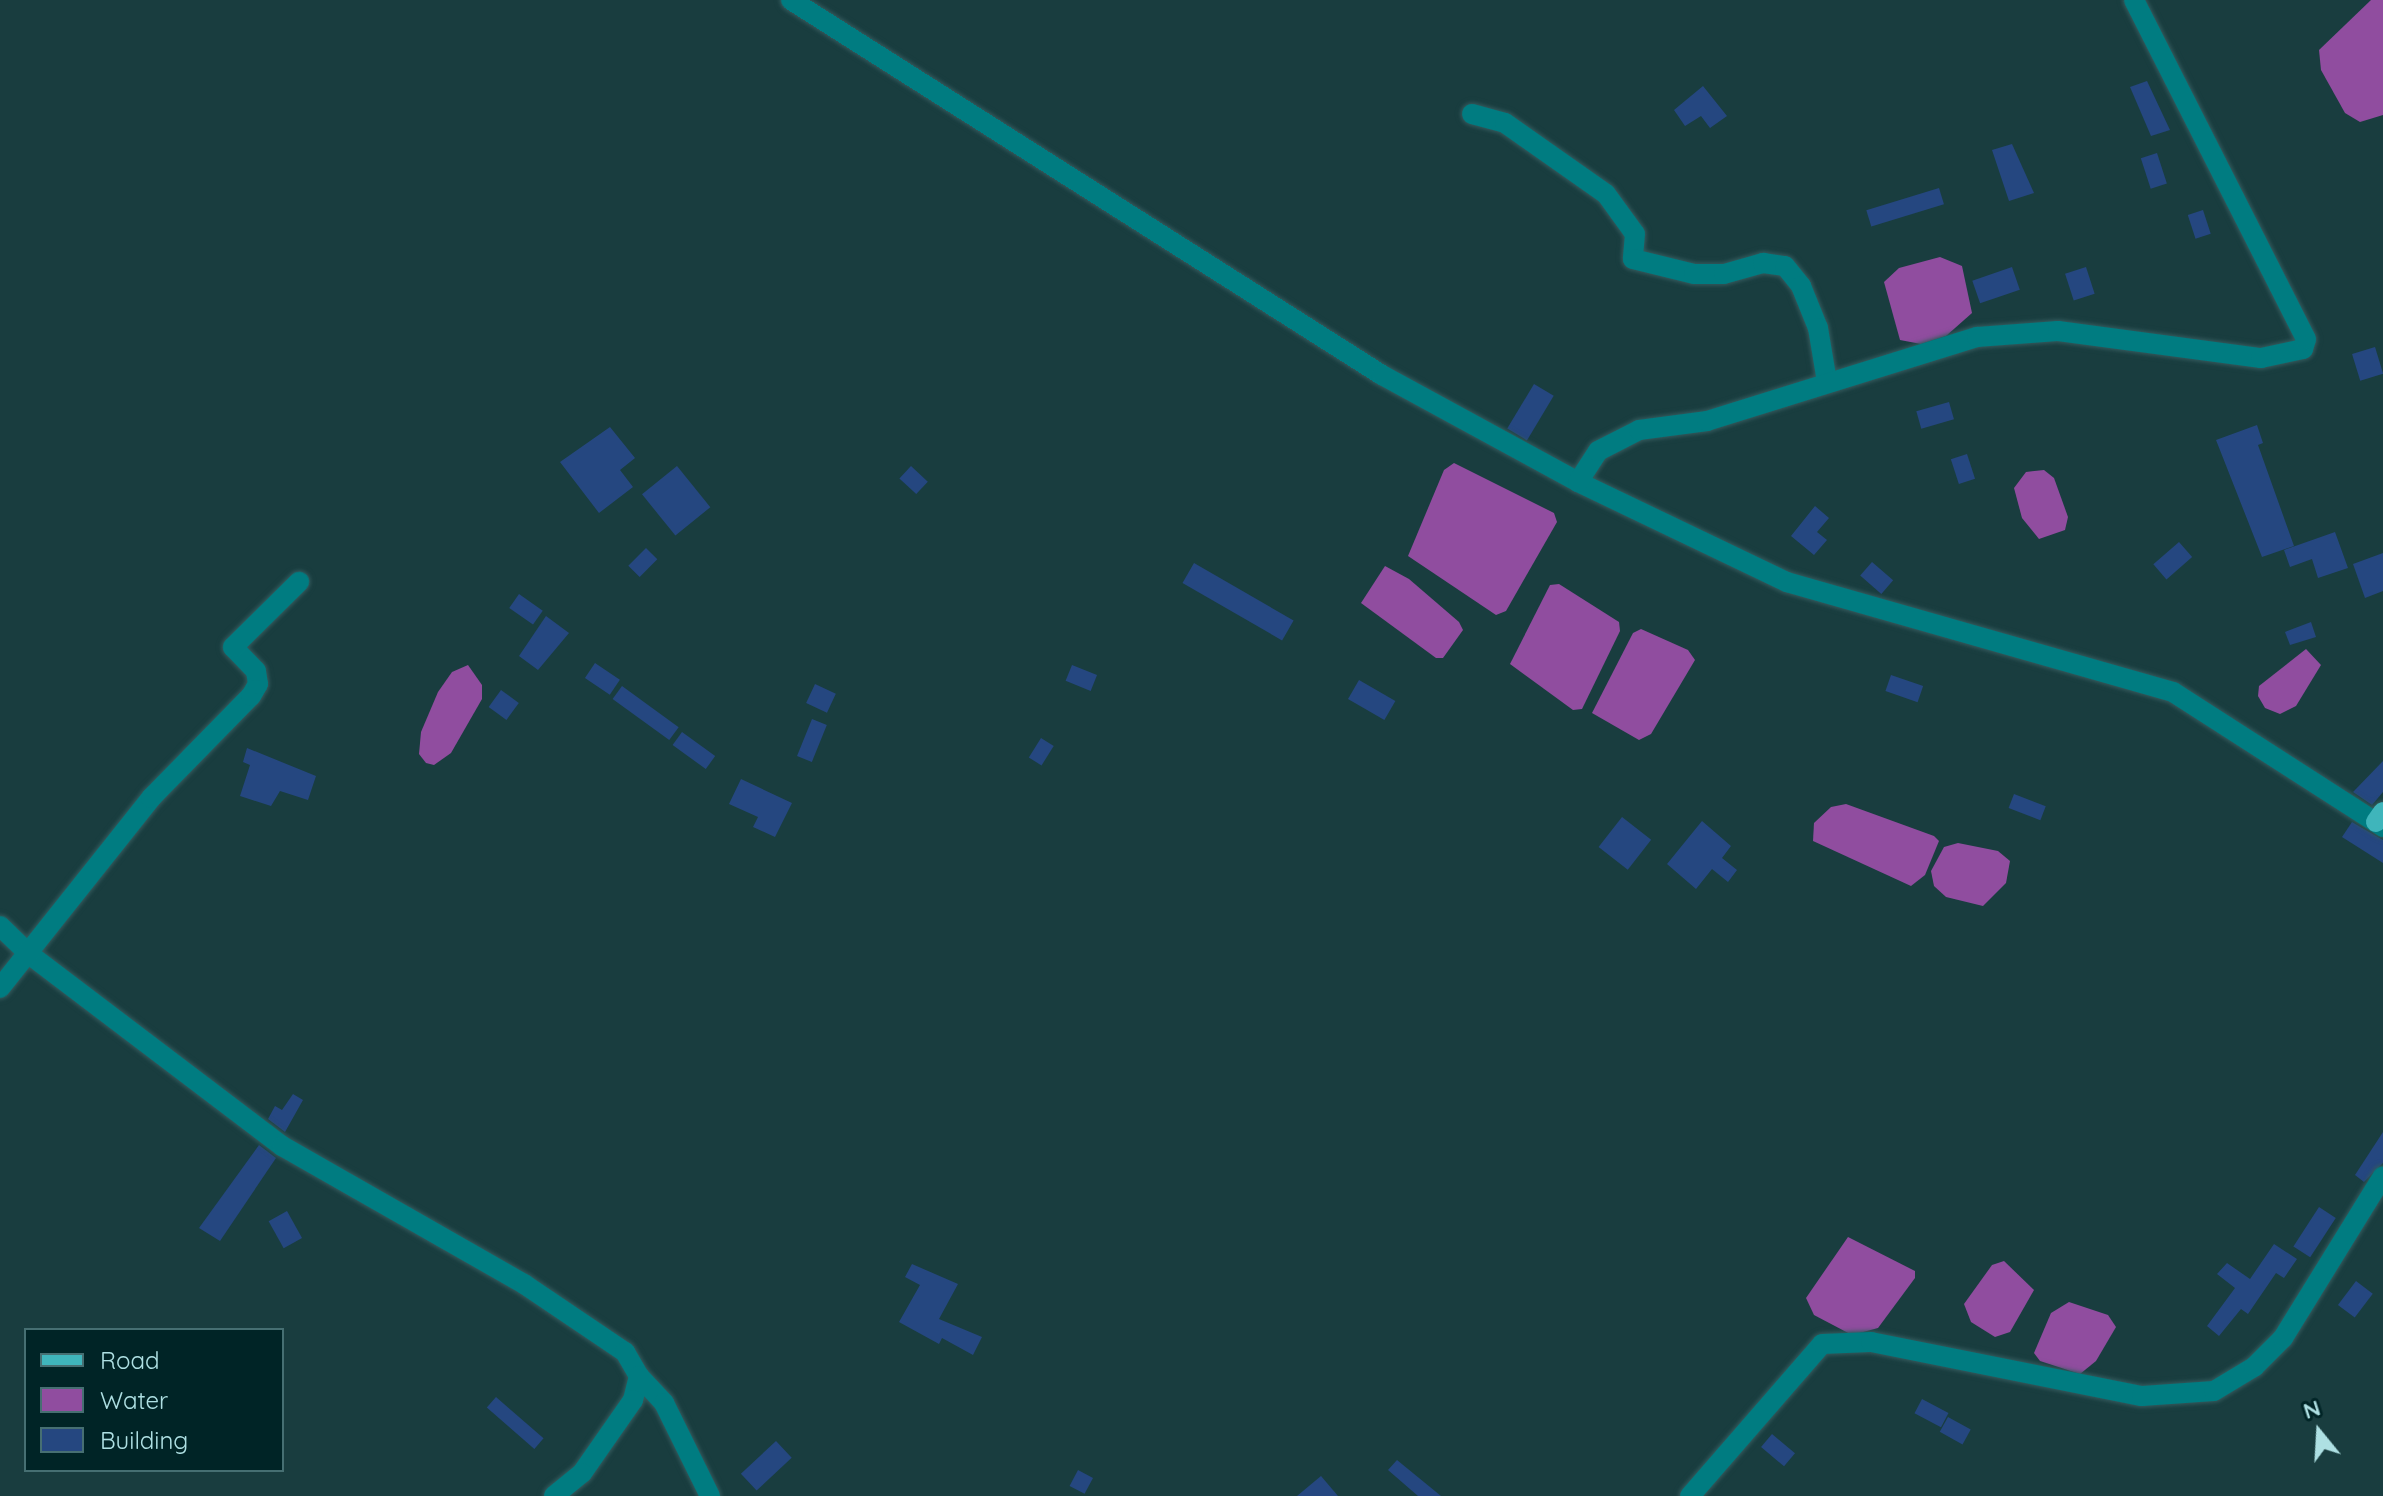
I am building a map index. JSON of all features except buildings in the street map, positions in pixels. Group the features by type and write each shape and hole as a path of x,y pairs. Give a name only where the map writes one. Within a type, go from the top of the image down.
{"street":[{"path":"791,0 1382,375 1578,482 1787,582 2173,692 2381,821"},
{"path":"1578,482 1598,451 1639,430 1707,421 1977,337 2045,332 2192,346 2261,358 2303,349 2306,339 2134,0"},
{"path":"1472,114 1505,123 1606,194 1635,234 1633,259 1694,274 1724,274 1763,263 1785,266 1801,286 1818,328 1827,382"},
{"path":"0,988 151,798 251,696 258,684 256,671 233,647 299,582"},
{"path":"0,926 29,954 282,1146 524,1284 625,1352 639,1376 664,1403 710,1496"},
{"path":"1690,1496 1822,1344 1871,1342 2142,1396 2214,1391 2254,1367 2283,1338 2383,1176"},
{"path":"554,1496 582,1473 633,1400 639,1376"}],"water":[{"path":"2371,0 2383,0 2383,115 2360,122 2345,113 2321,70 2319,50"},
{"path":"1940,257 1962,266 1972,313 1946,336 1921,344 1900,340 1884,282 1899,268"},
{"path":"1454,463 1554,513 1557,522 1506,611 1496,615 1408,556 1444,470"},
{"path":"2044,470 2054,478 2068,517 2065,530 2039,539 2022,518 2014,488 2026,472"},
{"path":"1385,566 1409,579 1459,622 1463,630 1443,658 1436,658 1361,603"},
{"path":"1559,584 1619,622 1620,631 1582,709 1573,710 1510,664 1550,585"},
{"path":"1641,629 1688,650 1695,660 1651,734 1639,740 1592,713 1633,633"},
{"path":"2306,649 2321,665 2296,706 2280,714 2265,708 2258,696 2259,686"},
{"path":"468,665 482,685 482,699 451,753 434,765 426,763 419,754 421,732 438,692 452,672"},
{"path":"1846,804 1934,836 1939,841 1925,875 1911,886 1813,841 1814,823 1831,807"},
{"path":"1958,843 1998,851 2010,861 2006,883 1983,906 1946,897 1934,886 1931,871 1944,847"},
{"path":"1848,1237 1915,1271 1915,1278 1878,1328 1852,1335 1814,1315 1806,1298"},
{"path":"2004,1261 2034,1290 2010,1332 1995,1337 1971,1322 1964,1304 1992,1265"},
{"path":"2069,1302 2108,1315 2116,1327 2096,1361 2080,1374 2040,1361 2034,1353 2051,1313"}]}
